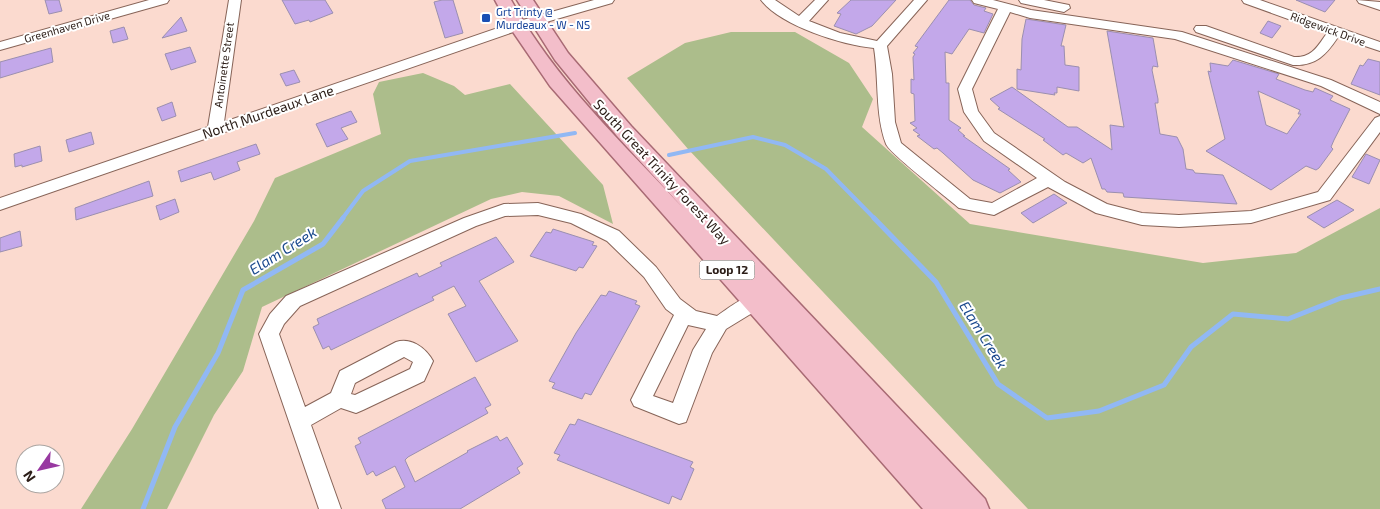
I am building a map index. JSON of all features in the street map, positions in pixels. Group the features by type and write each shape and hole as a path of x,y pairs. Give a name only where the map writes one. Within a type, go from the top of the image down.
{"main road":[{"name":"South Great Trinity Forest Way","path":"503,0 527,23 624,132 975,509"},
{"name":"South Great Trinity Forest Way","path":"525,0 527,23 556,82 942,509"}],"street":[{"name":"Greenhaven Drive","path":"0,46 163,0"},
{"name":"Antoinette Street","path":"215,130 235,0"},
{"name":"North Murdeaux Lane","path":"0,204 527,23 608,0"},
{"path":"767,0 782,12 836,36 880,45"},
{"path":"801,21 822,0"},
{"path":"880,45 921,0"},
{"path":"978,0 1030,14 1184,37 1326,83 1369,101 1380,109"},
{"path":"1025,0 1059,8 1203,30 1293,61 1307,63 1313,60 1335,31"},
{"name":"Ridgewick Drive","path":"1248,0 1380,47"},
{"path":"1364,0 1380,6"},
{"path":"1006,7 965,88 971,112 989,138 1049,179 1102,209 1142,219 1179,220 1251,217 1324,196 1380,121"},
{"path":"880,45 886,83 888,122 894,145 965,204 994,209 1049,179"},
{"path":"330,509 269,334 277,319 293,301 470,222 504,210 538,209 557,213 612,236 650,272 673,304 691,318 719,324"},
{"path":"684,313 641,400 679,415 703,350 719,324 755,302"},
{"path":"299,421 339,399"}],"green space":[{"path":"731,32 795,32 849,63 873,99 862,127 970,224 1203,263 1296,253 1380,208 1380,509 1028,509 688,149 627,78 685,43"},
{"path":"423,73 454,86 465,95 510,84 603,185 613,224 559,196 522,192 491,199 262,307 243,371 214,415 167,509 81,509 132,429 254,221 275,178 381,134 373,94 379,82"}],"building":[{"path":"45,0 59,0 62,11 49,14"},
{"path":"282,0 325,0 333,13 310,22 309,20 295,24"},
{"path":"453,0 463,33 445,38 434,2"},
{"path":"851,0 896,0 872,26 856,34 834,26 841,14 837,13"},
{"path":"949,0 970,0 974,5 986,8 984,11 993,14 984,33 969,29 952,54 945,52 946,83 949,83 949,120 961,128 958,130 965,136 963,136 1010,169 1008,170 1021,182 1000,193 973,180 937,148 934,149 917,136 920,135 913,130 917,128 910,123 915,121 914,94 911,93 911,79 914,80 913,57 915,54 913,53 918,47 915,46"},
{"path":"1296,0 1335,0 1325,12"},
{"path":"181,17 187,31 162,38"},
{"path":"1026,19 1066,25 1061,46 1064,46 1065,65 1079,67 1079,91 1057,87 1055,95 1017,89 1017,69 1021,70 1022,39"},
{"path":"1268,21 1281,26 1272,38 1260,33"},
{"path":"124,27 128,39 113,43 110,31"},
{"path":"1107,31 1153,38 1158,67 1153,66 1152,70 1158,99 1158,103 1155,103 1160,134 1177,137 1183,149 1186,169 1193,170 1195,173 1223,175 1237,204 1124,197 1123,193 1107,192 1105,189 1102,189 1091,158 1083,163 1066,153 1063,155 1043,140 1045,139 998,109 1000,108 990,99 1012,87 1068,127 1077,127 1112,150 1110,125 1124,127"},
{"path":"190,47 196,62 171,70 165,54"},
{"path":"51,48 53,62 0,78 0,62"},
{"path":"1368,59 1380,62 1380,95 1351,84 1360,65 1363,66"},
{"path":"1233,60 1279,74 1276,79 1313,92 1315,88 1333,96 1330,100 1350,109 1331,147 1333,149 1319,168 1316,170 1306,166 1271,190 1206,151 1225,139 1208,71 1211,72 1210,63 1228,66","holes":["1258,91 1300,110 1298,114 1301,114 1287,134 1266,125"]},
{"path":"294,70 300,82 286,86 280,74"},
{"path":"172,102 176,116 162,121 157,108"},
{"path":"351,111 357,122 341,128 348,139 327,147 316,124"},
{"path":"91,132 94,144 69,152 66,140"},
{"path":"256,144 260,154 237,162 240,170 214,180 211,172 181,182 178,171"},
{"path":"40,146 42,161 22,167 22,165 15,167 14,154"},
{"path":"1366,154 1380,160 1369,184 1352,177"},
{"path":"149,181 153,196 76,220 75,208"},
{"path":"1054,194 1067,203 1033,223 1021,213"},
{"path":"175,199 179,212 160,220 156,206"},
{"path":"1337,200 1354,210 1324,228 1307,217"},
{"path":"553,229 594,242 592,245 597,246 583,268 579,267 576,271 530,256 546,232 551,233"},
{"path":"20,231 22,246 0,252 0,238"},
{"path":"496,237 514,262 479,281 518,341 476,362 448,314 466,306 454,286 432,297 434,300 331,350 329,346 323,349 313,327 319,324 317,319 417,273 419,277 442,266 440,263"},
{"path":"609,291 637,301 635,304 640,306 591,395 585,393 582,399 552,388 555,383 549,381 576,333 601,295 606,296"},
{"path":"475,377 491,405 485,408 488,413 408,457 405,460 415,482 467,451 497,436 500,441 507,437 523,464 517,468 520,473 460,509 386,509 382,500 405,487 395,466 376,476 373,471 367,475 355,446 361,443 358,438"},
{"path":"578,419 693,462 690,467 694,469 681,500 672,496 669,504 557,460 560,455 554,453 570,424 575,425"}],"waterway":[{"name":"Elam Creek","path":"342,219 363,191 410,161 575,133"},
{"name":"Elam Creek","path":"669,155 753,137 785,145 826,169 875,219"},
{"name":"Elam Creek","path":"143,509 175,427 218,353 243,290 323,244 343,218"},
{"name":"Elam Creek","path":"874,218 936,282 998,384 1047,418 1099,411 1164,385 1191,347 1233,314 1288,319 1341,298 1380,289"}],"place":[{"name":"Grt Trinty @ Murdeaux - W - NS","path":"486,18"}]}
